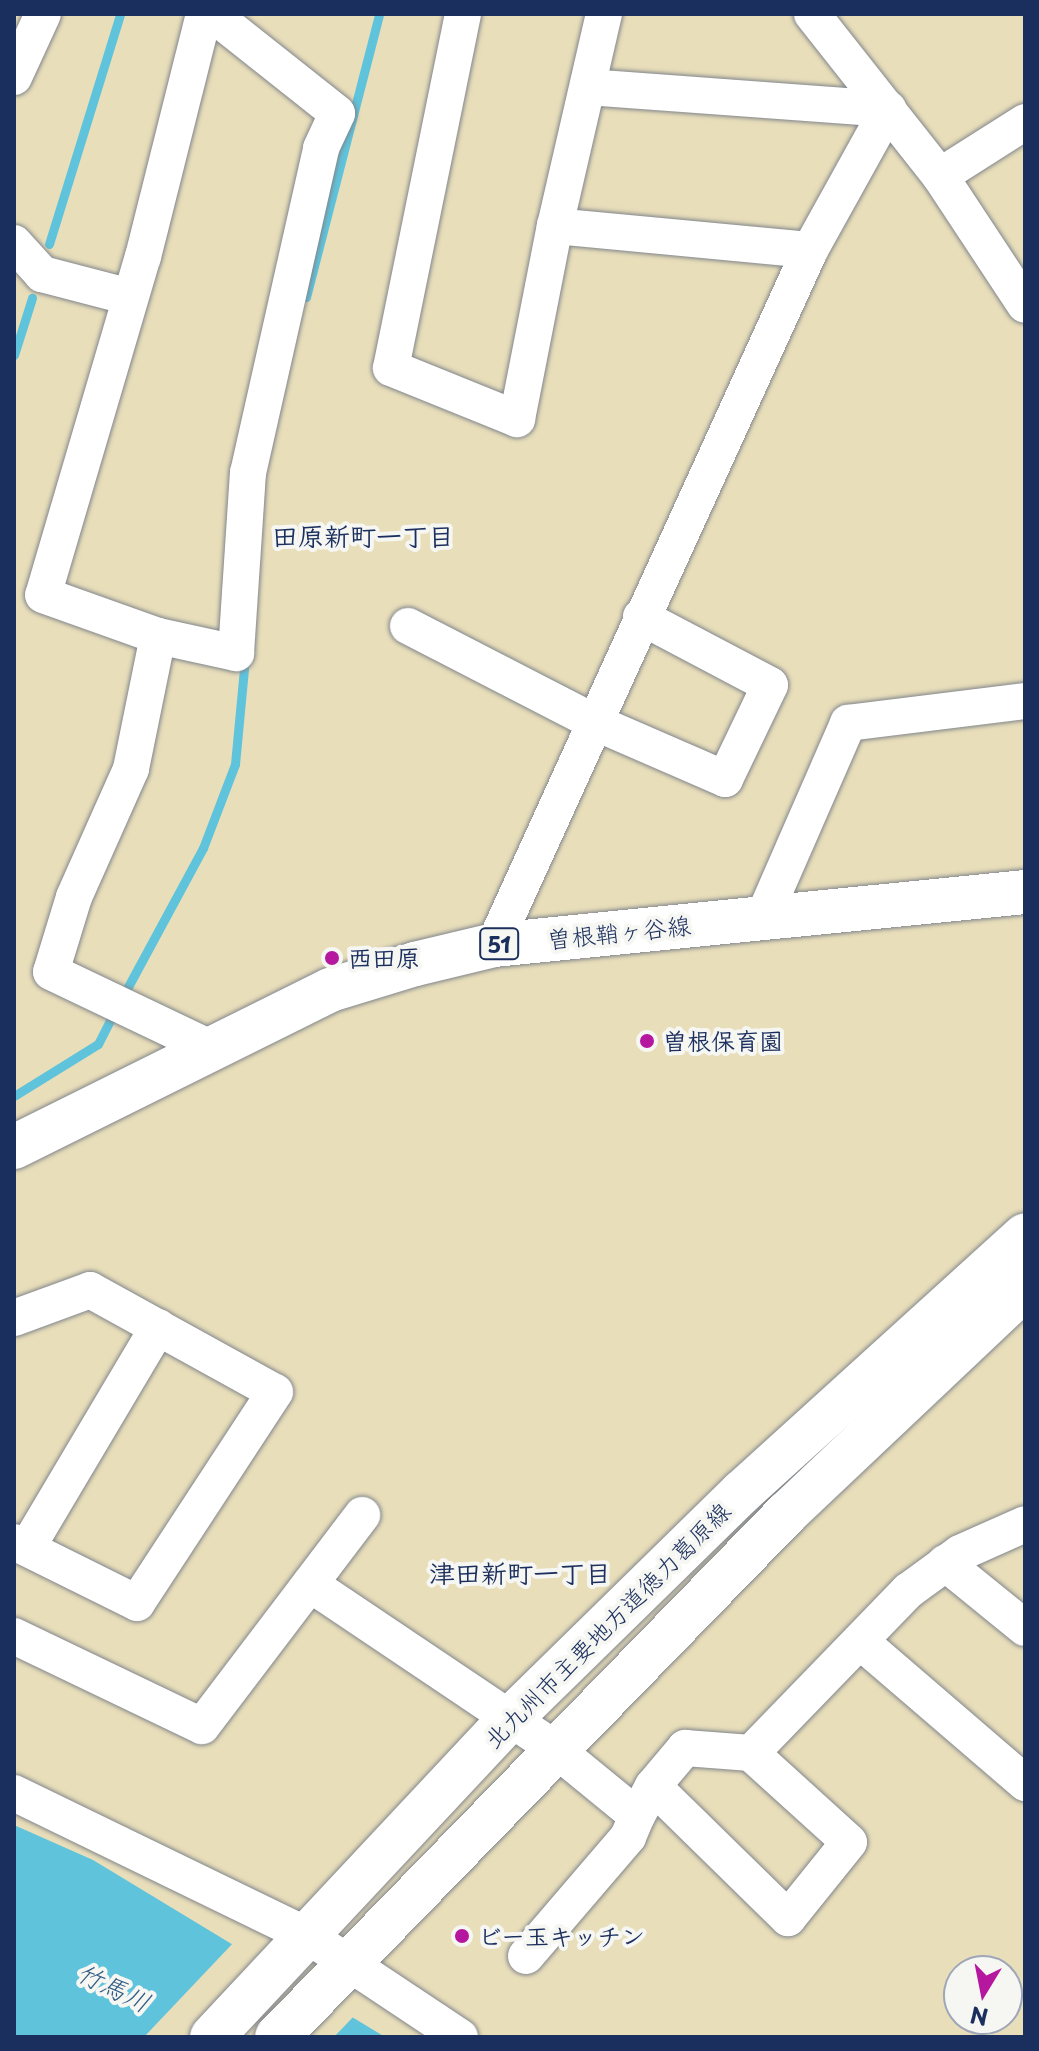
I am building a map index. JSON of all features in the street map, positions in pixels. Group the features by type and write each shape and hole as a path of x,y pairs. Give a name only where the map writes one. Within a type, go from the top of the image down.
{"main road":[{"name":"曽根鞘ヶ谷線","path":"14,1147 330,990 494,945 1025,892"},
{"name":"北九州市主要地方道徳力葛原線","path":"212,2037 509,1720 742,1492 1025,1235"},
{"name":"北九州市主要地方道徳力葛原線","path":"277,2037 554,1748 787,1513 1025,1288"}],"street":[{"path":"14,77 43,14"},
{"path":"204,14 130,297 43,595 158,636 236,653 248,473 321,148 337,113 212,14"},
{"path":"463,14 391,368 517,419 555,226 604,14"},
{"path":"827,19 888,109 940,176 1025,305"},
{"path":"588,87 888,109"},
{"path":"494,945 810,250 888,109"},
{"path":"940,176 1025,122"},
{"path":"555,226 810,250"},
{"path":"14,243 42,274 130,297"},
{"path":"408,626 594,722 725,779 770,685 641,617"},
{"path":"158,636 131,769 74,897 51,972 210,1048"},
{"path":"763,918 848,723 1025,701"},
{"path":"14,1318 90,1290 158,1327 275,1392 137,1603 20,1545 158,1327"},
{"path":"14,1636 202,1726 362,1515"},
{"path":"751,1753 908,1591 945,1563 1025,1524"},
{"path":"945,1563 1025,1628"},
{"path":"310,1584 509,1720 645,1801 788,1918 849,1842 751,1753 685,1748 645,1801 628,1837 526,1956"},
{"path":"860,1641 1025,1783"},
{"path":"14,1793 297,1944 338,1976 460,2037"}],"water":[{"name":"竹馬川","path":"14,1825 93,1860 385,2037 14,2037"}],"pier":[{"path":"235,1941 356,2014 334,2037 144,2037"}],"waterway":[{"path":"49,244 120,14"},
{"path":"306,297 379,14"},
{"path":"14,355 32,298"},
{"path":"123,996 203,848 235,764 245,658"},
{"path":"14,1096 98,1044 116,1009"}],"place":[{"name":"西田原","path":"332,958"},
{"name":"曽根保育園","path":"647,1041"},
{"name":"ビー玉キッチン","path":"462,1936"}],"district":[{"name":"田原新町一丁目","path":"363,536"},
{"name":"津田新町一丁目","path":"520,1573"}]}
